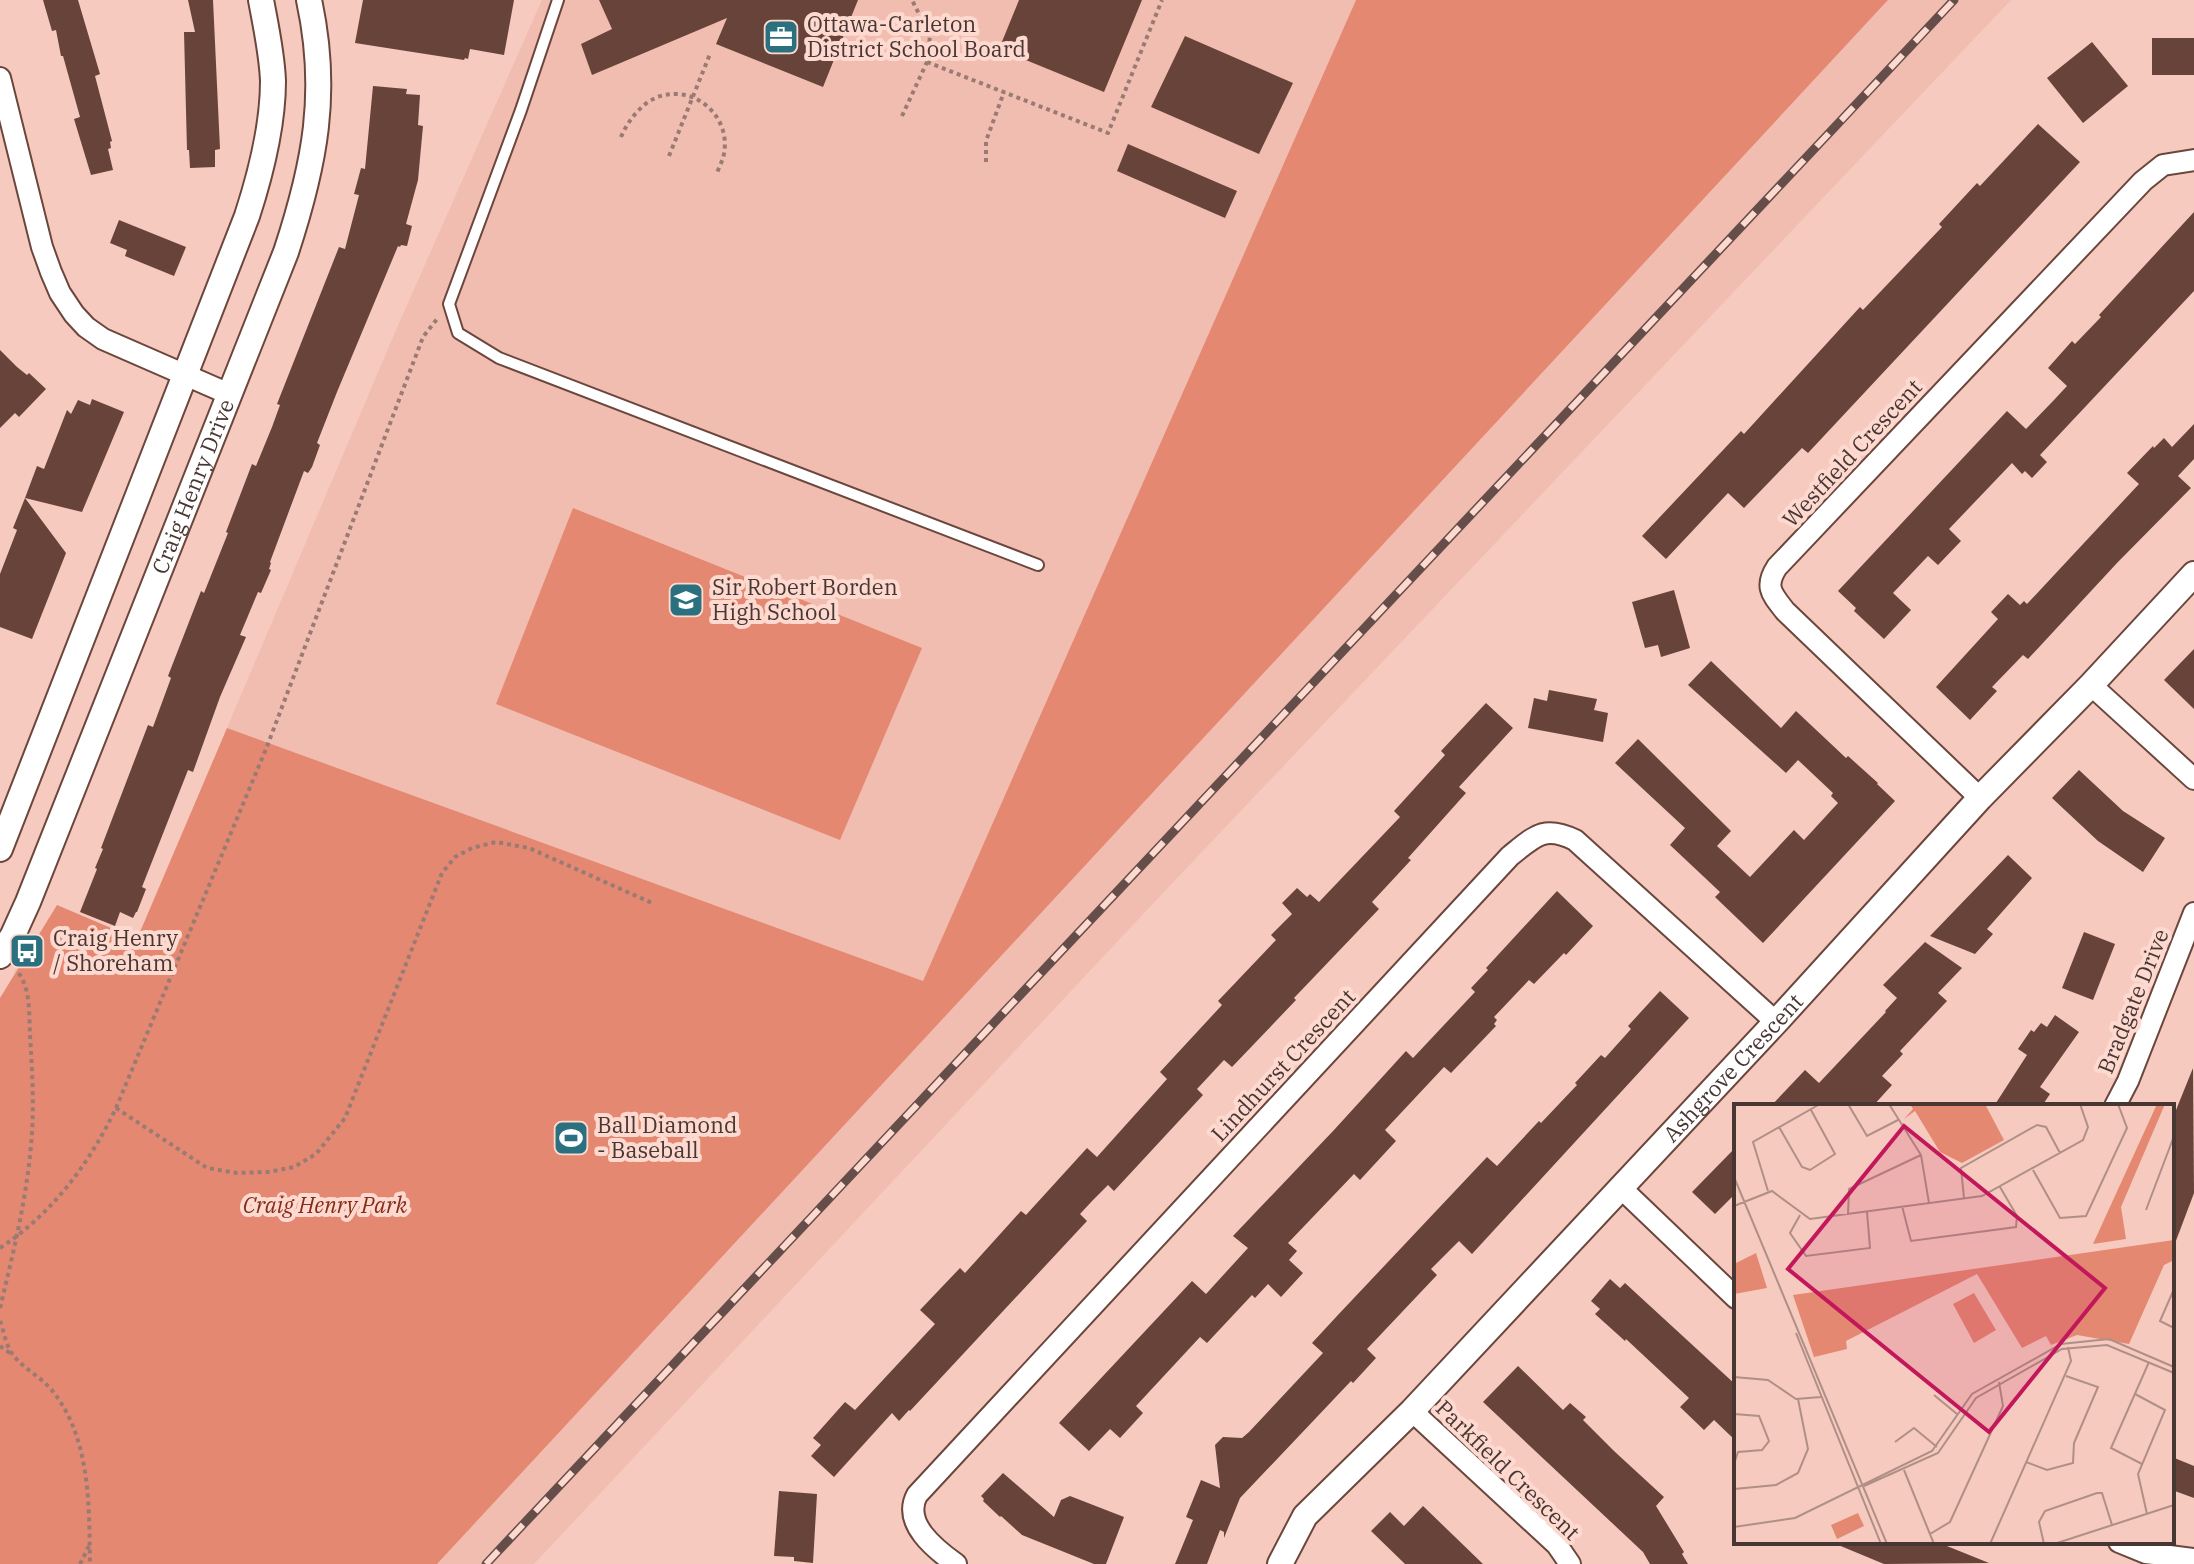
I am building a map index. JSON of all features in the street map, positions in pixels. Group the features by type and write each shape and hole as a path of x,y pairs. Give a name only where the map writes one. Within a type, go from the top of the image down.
{"street":[{"path":"0,849 247,216 266,149 273,83 261,0"},
{"name":"Craig Henry Drive","path":"7,962 13,935 286,252 306,189 318,121 319,90 317,45 309,0"},
{"path":"0,78 42,247 60,293 80,320 103,339 229,394"},
{"name":"Westfield Crescent","path":"1980,798 1785,611 1770,587 1770,578 1777,567 2143,181 2163,165 2194,160"},
{"name":"Ashgrove Crescent","path":"1280,1564 1305,1516 1412,1411 1776,1022 1980,798 2194,574"},
{"path":"2091,685 2194,779"},
{"name":"Lindhurst Crescent","path":"956,1564 917,1525 912,1513 917,1495 1510,856 1528,842 1546,833 1558,832 1575,840 1776,1022"},
{"name":"Bradgate Drive","path":"2116,1104 2194,913"},
{"path":"1621,1188 1734,1296"},
{"name":"Parkfield Crescent","path":"1412,1411 1557,1545 1570,1564"},
{"path":"2124,1544 2146,1553 2194,1559"}],"lane":[{"path":"558,0 449,304 458,333 499,358 1038,565"}],"path":[{"path":"902,116 927,62 930,36 912,0"},
{"path":"927,62 1108,133 1162,0"},
{"path":"669,156 710,54"},
{"path":"986,162 986,141 1004,92"},
{"path":"621,137 636,112 651,100 673,95 701,100 723,127 724,155 716,175"},
{"path":"0,1248 50,1207 75,1179 116,1108 266,749 423,337 449,304"},
{"path":"116,1108 207,1168 253,1173 294,1167 316,1154 345,1118 442,873 455,857 472,848 496,842 529,848 652,903"},
{"path":"0,1308 27,1183 32,1132 32,1064 25,984 7,962"},
{"path":"0,1321 12,1354"},
{"path":"0,1346 50,1388 77,1438 89,1501 90,1564"},
{"path":"80,1564 90,1544"}],"shaded area":[{"name":"Sir Robert Borden High School","path":"542,0 1356,0 923,981 720,914 227,728 396,330"},
{"path":"1888,0 2011,0 1161,895 534,1564 437,1564"}],"green space":[{"name":"Craig Henry Park","path":"1356,0 1888,0 437,1564 0,1564 0,998 57,905 137,939 227,728 923,981"},
{"path":"573,508 922,648 840,840 496,704"}],"building":[{"path":"43,0 78,0 100,74 95,76 112,141 108,149 113,170 91,175 74,119 80,117 56,30 52,31"},
{"path":"188,0 213,0 220,149 215,150 215,167 190,168 187,150 184,32 195,32"},
{"path":"363,0 514,0 504,55 470,49 468,59 464,60 355,43"},
{"name":"Ottawa-Carleton District School Board","path":"599,0 858,0 823,87 716,44 727,18 592,75 581,44 612,29"},
{"path":"1019,0 1142,0 1104,92 999,49"},
{"path":"1185,36 1293,83 1259,154 1151,107"},
{"path":"2152,38 2194,38 2194,75 2152,75"},
{"path":"2092,42 2128,86 2083,123 2047,78"},
{"path":"373,86 407,89 406,94 420,95 418,125 423,126 418,180 406,224 412,226 407,246 398,246 317,443 320,445 312,467 308,473 304,471 270,562 271,570 240,635 246,637 193,772 188,770 142,887 146,889 137,912 133,918 120,912 115,926 80,912 148,725 153,727 171,678 168,676 201,591 204,593 252,464 256,466 272,427 280,405 277,404 339,247 345,249 359,195 354,194 361,168 365,169"},
{"path":"2038,124 2080,162 1808,453 1802,448 1744,508 1728,493 1666,559 1642,536 1741,431 1744,434 1860,307 1863,310 1942,227 1939,224 1977,183 1980,186"},
{"path":"1128,144 1237,191 1225,218 1117,171"},
{"path":"2194,212 2194,291 2040,455 2047,462 2032,478 2025,471 2022,474 2012,463 1949,529 1961,541 1938,565 1928,556 1893,593 1911,610 1884,639 1838,591 2007,411 2026,429 2054,400 2067,386 2048,368 2072,341 2075,344 2101,317 2099,315"},
{"path":"119,220 186,247 174,276 125,256 127,250 110,243"},
{"path":"0,350 46,389 19,417 15,413 0,428"},
{"path":"92,399 124,412 82,512 25,498 37,466 44,469 67,410 71,414 78,400 90,405"},
{"path":"2194,424 2194,459 2178,476 2191,488 2028,659 2023,655 1992,687 1997,691 1970,720 1936,687 1998,619 1991,612 2008,594 2020,605 2024,601 2027,604 2139,484 2127,473 2153,446 2164,438 2172,447"},
{"path":"25,498 66,553 32,639 0,627 0,574"},
{"path":"1674,590 1690,648 1661,657 1658,645 1645,648 1632,602"},
{"path":"2194,649 2194,709 2164,680"},
{"path":"1711,661 1781,728 1796,711 1895,801 1763,943 1715,897 1720,892 1670,845 1685,828 1615,763 1638,739 1731,831 1717,846 1750,877 1794,830 1804,840 1838,803 1831,796 1833,793 1798,760 1786,773 1688,685"},
{"path":"1549,690 1597,699 1594,710 1608,713 1603,742 1528,728 1534,698 1547,701"},
{"path":"1486,703 1513,728 1459,787 1466,793 1372,902 1379,909 1232,1067 1224,1060 1197,1089 1203,1095 1114,1191 1108,1185 1093,1200 1080,1214 1087,1221 910,1411 899,1421 892,1413 834,1477 811,1456 821,1445 813,1438 845,1402 855,1410 935,1324 920,1310 960,1268 965,1273 1021,1211 1026,1215 1087,1148 1097,1157 1167,1079 1160,1072 1222,1005 1218,1001 1276,940 1271,935 1292,914 1282,903 1297,888 1319,902 1400,817 1394,811 1445,755 1441,751"},
{"path":"2079,770 2123,811 2165,838 2143,872 2098,841 2052,798"},
{"path":"2008,855 2032,878 1987,929 1993,934 1975,954 1930,936"},
{"path":"1557,891 1593,926 1534,984 1529,980 1494,1017 1496,1026 1451,1073 1444,1067 1385,1130 1396,1141 1360,1180 1354,1174 1288,1243 1297,1251 1289,1260 1303,1273 1281,1297 1268,1284 1255,1298 1252,1295 1207,1343 1200,1337 1136,1406 1143,1413 1120,1438 1110,1429 1089,1451 1059,1423 1192,1281 1206,1294 1248,1248 1233,1236 1406,1051 1413,1058 1475,992 1471,988 1488,970 1486,968"},
{"path":"2084,932 2115,944 2093,1000 2062,988"},
{"path":"1925,942 1962,968 1938,993 1947,1001 1900,1051 1903,1054 1882,1076 1892,1085 1875,1104 1773,1104 1805,1070 1819,1083 1886,1012 1897,998 1883,985"},
{"path":"1660,991 1689,1018 1472,1254 1459,1241 1431,1269 1437,1275 1367,1349 1376,1358 1240,1498 1224,1538 1224,1532 1220,1530 1207,1564 1175,1564 1193,1520 1186,1517 1201,1480 1220,1488 1215,1445 1223,1437 1242,1438 1249,1432 1323,1353 1312,1343 1337,1316 1487,1157 1497,1166 1539,1121 1541,1123 1601,1055 1605,1058 1631,1029 1628,1026"},
{"path":"2055,1015 2079,1032 2040,1087 2050,1094 2043,1104 1995,1104 2027,1055 2018,1049 2031,1030 2034,1032 2041,1023 2047,1027"},
{"path":"2193,1068 2194,1193 2174,1246 2174,1115"},
{"path":"1734,1149 1734,1195 1715,1214 1692,1192"},
{"path":"1610,1279 1620,1288 1625,1283 1734,1383 1734,1439 1714,1420 1704,1430 1680,1407 1689,1398 1595,1314 1600,1309 1591,1301"},
{"path":"1518,1366 1563,1410 1570,1403 1586,1417 1583,1420 1664,1497 1656,1506 1688,1564 1650,1564 1643,1552 1483,1402"},
{"path":"2174,1458 2194,1466 2194,1498 2174,1491"},
{"path":"1003,1473 1054,1517 1061,1500 1070,1496 1124,1517 1106,1564 1094,1564 1022,1535 1000,1517 981,1496"},
{"path":"779,1491 817,1494 813,1563 794,1561 794,1557 774,1556"},
{"path":"1423,1506 1483,1564 1405,1564 1371,1531 1390,1512 1404,1526"},
{"path":"1836,1544 1942,1544 1989,1563 1884,1564"}],"railway":[{"path":"486,1564 1954,0"}],"place":[{"name":"Ottawa-Carleton District School Board","path":"781,37"},
{"name":"Sir Robert Borden High School","path":"686,600"},
{"name":"Craig Henry / Shoreham","path":"27,951"},
{"name":"Ball Diamond - Baseball","path":"571,1138"}]}
